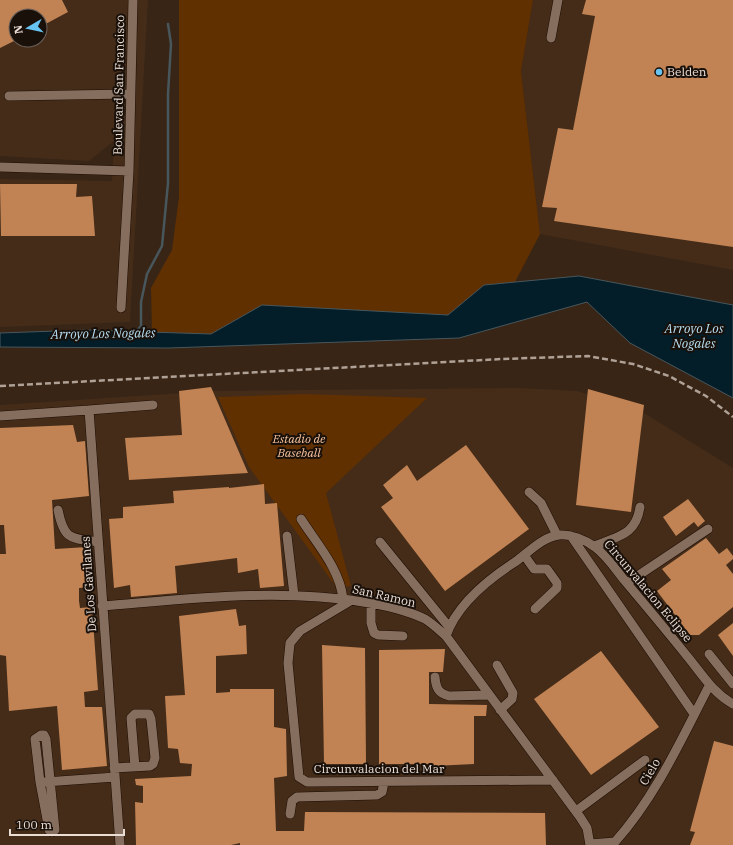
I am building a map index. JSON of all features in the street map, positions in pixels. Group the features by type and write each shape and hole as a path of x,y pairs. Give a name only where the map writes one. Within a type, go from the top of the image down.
{"street":[{"name":"Boulevard San Francisco","path":"121,308 129,172 129,94 132,0"},
{"path":"551,38 558,0"},
{"path":"9,96 129,94"},
{"path":"0,168 129,172"},
{"path":"0,416 152,405"},
{"name":"De Los Gavilanes","path":"89,410 120,845"},
{"path":"446,636 449,627 476,592 534,547 557,535 541,503 529,492"},
{"path":"595,546 632,529 636,522 640,507"},
{"path":"58,510 61,527 68,535 77,539 98,542"},
{"path":"301,519 337,574 342,590 348,600"},
{"path":"627,583 708,529"},
{"name":"Circunvalacion Eclipse","path":"557,535 579,538 595,546 602,552 709,686 733,704"},
{"path":"287,536 294,595"},
{"path":"571,536 694,714"},
{"path":"380,542 449,627"},
{"path":"524,555 534,569 548,569 557,583 557,588 535,609"},
{"name":"San Ramon","path":"102,606 274,594 371,603 394,608 424,619 435,625 446,636 489,696 576,811 587,828 590,845"},
{"name":"Circunvalacion del Mar","path":"348,600 300,631 290,643 288,663 297,772 299,777 307,782 553,780"},
{"path":"371,603 371,623 374,633 378,635 403,636"},
{"path":"709,654 733,684"},
{"path":"497,665 512,689 513,696 500,710"},
{"path":"435,677 437,689 442,694 448,696 489,696"},
{"name":"Cielo","path":"590,845 615,844 642,809 661,777 709,686"},
{"path":"40,782 150,766 155,762 151,719 149,714 135,714 131,718 135,767"},
{"path":"41,734 44,735 46,739 51,781 55,830 52,832 49,830 40,782 35,739 41,734"},
{"path":"576,811 645,760"},
{"path":"290,814 292,802 297,797 377,795 382,792 384,782"}],"shaded area":[{"path":"0,0 148,0 130,322 0,327 0,179 112,181 114,141 89,161 0,156"},
{"name":"Belden","path":"533,0 733,0 733,270 540,234 521,71"},
{"path":"519,388 577,391 644,413 733,468 733,845 0,845 0,405 213,391"}],"green space":[{"path":"179,0 533,0 521,71 540,234 515,282 484,285 448,315 262,305 211,334 152,332 151,288 172,250 179,197"},
{"name":"Estadio de Baseball","path":"304,394 427,398 326,493 351,586 337,588 249,467 218,397"}],"water":[{"name":"Arroyo Los Nogales","path":"579,276 733,305 733,398 630,343 587,302 459,338 168,348 0,347 0,333 85,330 211,334 262,305 448,315 484,285"}],"building":[{"path":"0,0 62,0 68,12 48,23 48,8 8,8 8,44 0,48"},
{"name":"Belden","path":"586,0 733,0 733,247 554,221 557,208 542,207 558,128 573,130 595,16 582,14"},
{"path":"0,184 77,184 76,197 92,196 95,236 1,236"},
{"path":"211,387 248,473 129,480 125,438 182,435 179,391"},
{"path":"588,389 644,405 631,512 576,505"},
{"path":"73,425 77,442 85,441 89,496 52,500 55,549 87,547 90,587 79,588 79,601 80,608 92,607 98,690 84,692 85,707 102,707 107,766 62,770 57,706 9,711 6,656 0,655 0,554 6,554 4,525 0,525 0,428"},
{"path":"466,445 529,529 445,591 381,507 393,498 383,485 407,465 417,481"},
{"path":"264,484 265,504 277,503 284,586 260,588 258,569 238,573 237,558 175,566 177,593 131,597 130,585 114,588 109,519 123,518 123,507 174,503 173,491 229,488"},
{"path":"688,499 705,521 698,527 694,522 676,536 663,517"},
{"path":"706,538 719,554 727,548 733,556 733,559 726,565 733,574 733,607 699,635 690,635 657,591 671,580 662,569"},
{"path":"236,609 239,626 246,625 247,654 216,656 216,693 230,692 230,689 274,689 274,727 286,729 287,776 274,778 276,831 304,831 305,812 545,813 546,845 240,845 240,843 231,845 136,845 135,802 143,803 143,786 136,785 135,779 191,776 192,764 180,763 178,749 168,748 165,696 185,695 179,616"},
{"path":"733,623 733,656 718,635"},
{"path":"322,645 365,648 366,764 324,764"},
{"path":"445,649 443,672 429,672 429,704 487,705 486,716 474,716 474,764 433,766 433,764 379,764 379,650"},
{"path":"601,651 659,727 591,775 534,699"},
{"path":"714,741 733,746 733,845 690,845 695,832 690,831"}],"waterway":[{"path":"134,334 141,326 141,302 147,274 162,246 168,183 168,94 171,44 168,24"}],"railway":[{"path":"0,386 502,359 588,356 633,364 669,376 706,396 733,417"}],"place":[{"name":"Belden","path":"659,72"}]}
